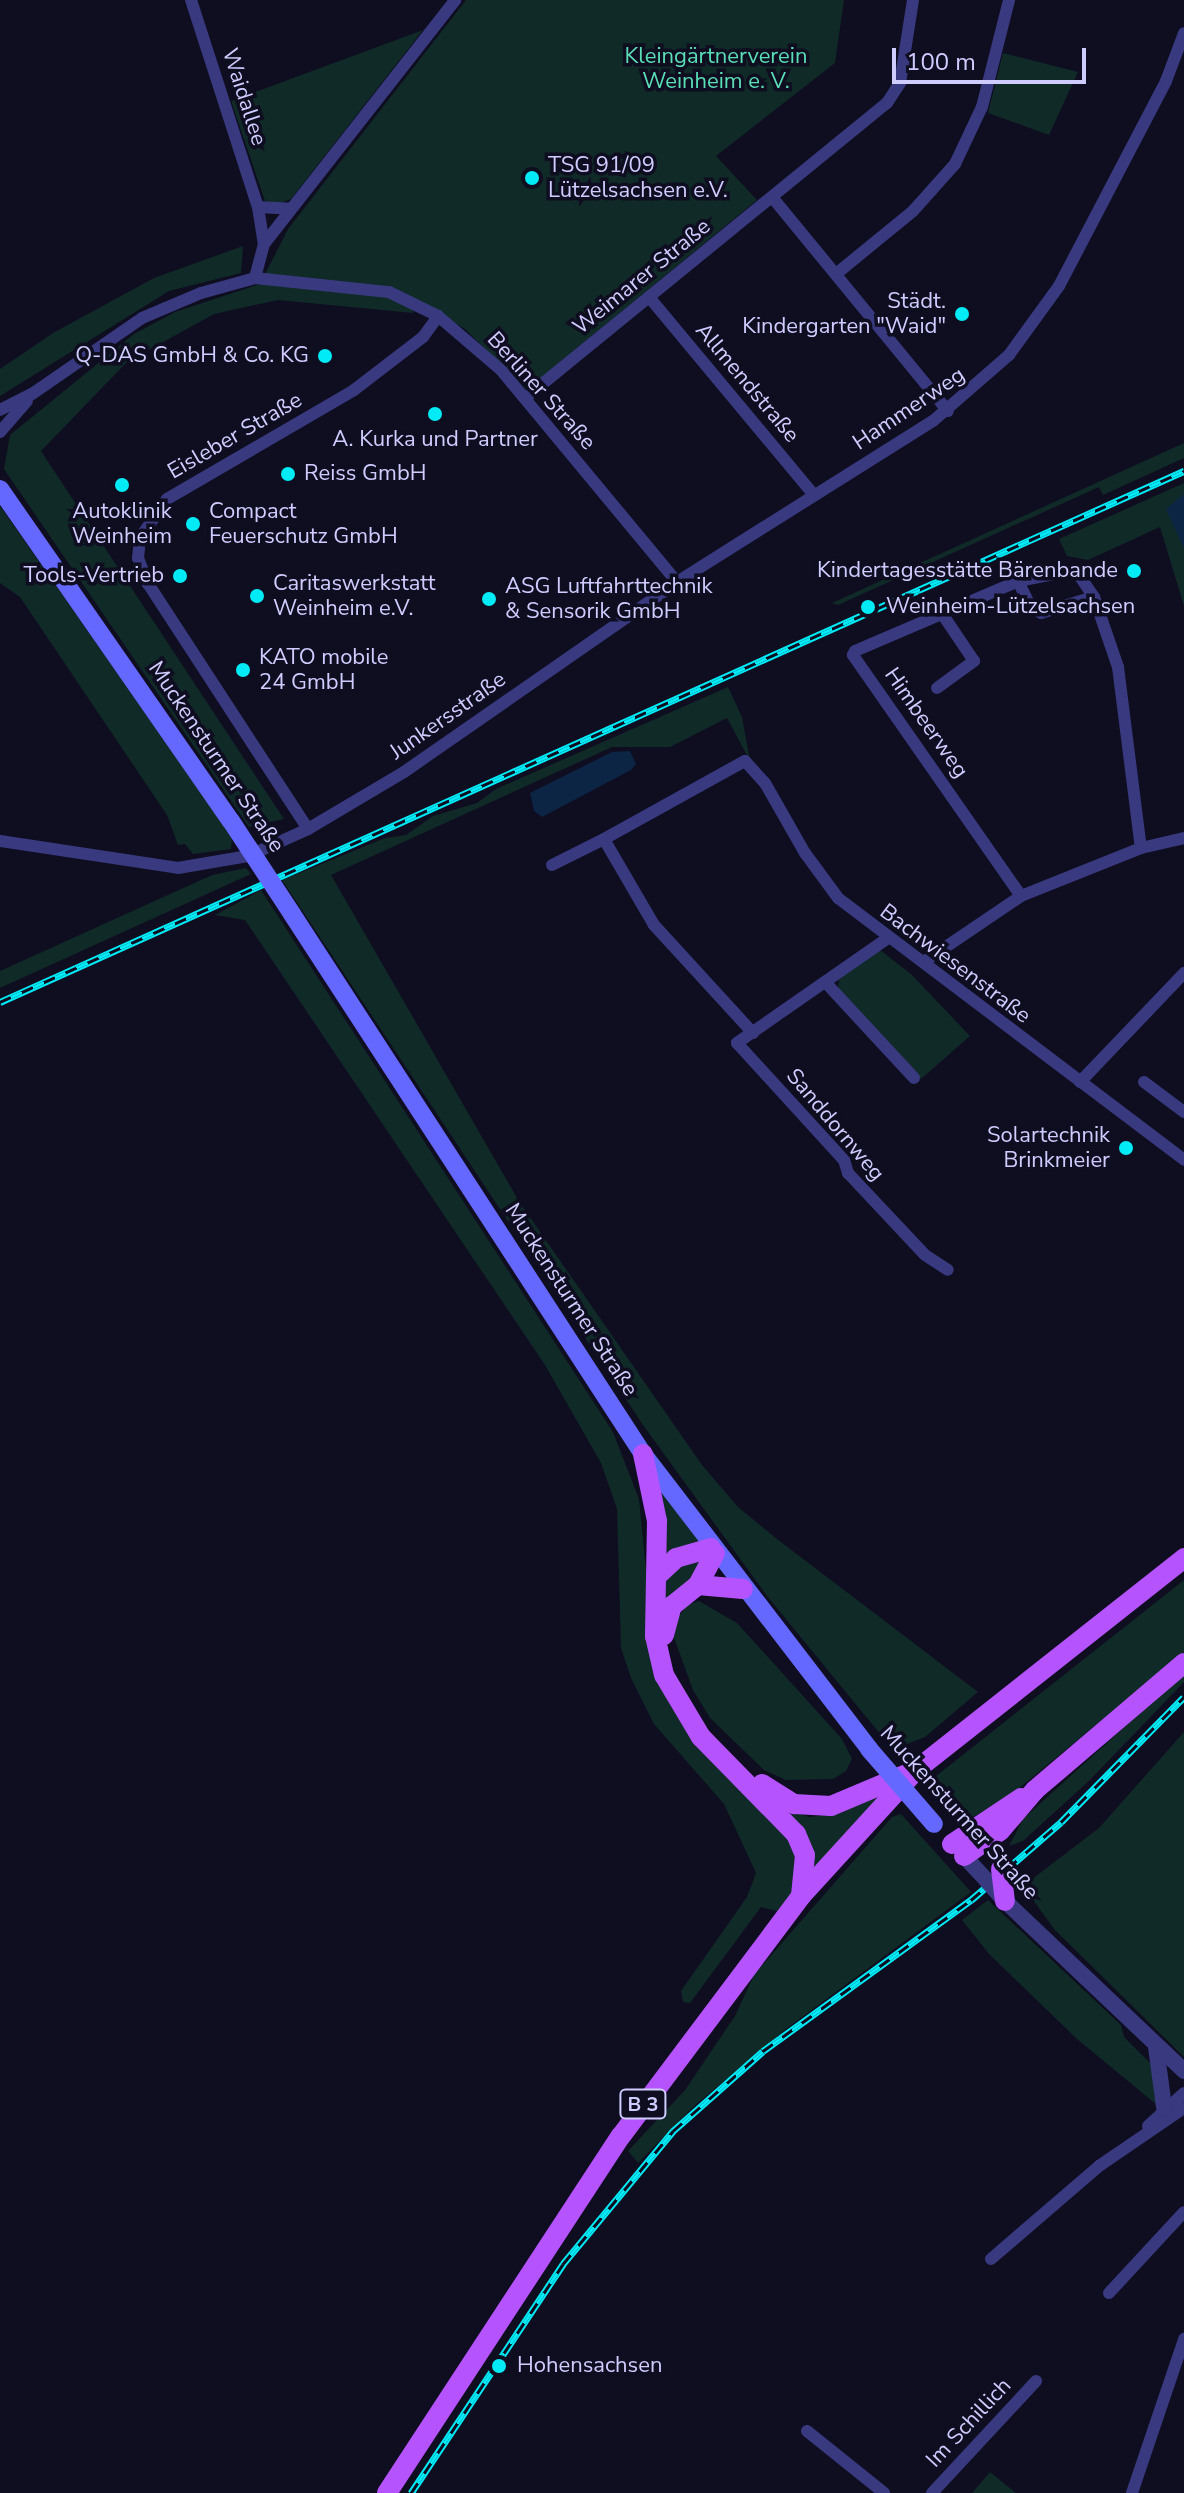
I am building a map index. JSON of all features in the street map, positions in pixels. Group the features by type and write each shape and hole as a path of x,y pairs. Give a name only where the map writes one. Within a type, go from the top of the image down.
{"main road":[{"name":"Muckensturmer Straße","path":"0,489 231,821 643,1454 713,1551 869,1749 958,1850"},
{"path":"643,1454 657,1521 655,1636 664,1675 701,1737 796,1834 805,1855 801,1896"},
{"path":"658,1575 676,1558 713,1551"},
{"path":"713,1551 698,1585 683,1594 666,1617 666,1658 693,1712 754,1778 783,1799 821,1807 853,1800 916,1770"},
{"name":"B 3","path":"387,2493 628,2125 801,1896 916,1770 1162,1572 1184,1558"},
{"path":"1162,1572 1184,1571"},
{"path":"698,1585 743,1589"},
{"path":"958,1850 1035,1790 1184,1663"},
{"path":"958,1850 1000,1831 1035,1790"},
{"path":"1000,1831 994,1875 1005,1901"}],"street":[{"name":"Waidallee","path":"191,0 258,207 264,244 255,278"},
{"path":"264,244 455,0"},
{"name":"Weimarer Straße","path":"525,398 894,94 913,0"},
{"path":"836,274 913,211 955,164 982,107 1009,0"},
{"name":"Hammerweg","path":"677,582 948,411 1009,355 1059,286 1166,81 1184,33"},
{"path":"772,197 948,411"},
{"path":"258,207 291,209"},
{"name":"Berliner Straße","path":"0,410 32,394 142,318 201,293 255,278 389,292 438,316 465,336 525,398 677,582"},
{"name":"Allmendstraße","path":"649,297 814,495"},
{"name":"Eisleber Straße","path":"308,829 148,584 138,558 140,538 167,499 354,390 423,337 438,316"},
{"name":"Berliner Straße","path":"0,432 32,394"},
{"name":"Himbeerweg","path":"1021,896 853,655 941,612 1018,581 1073,571 1094,597"},
{"path":"1018,581 1030,606 1041,613 1094,597 1121,682 1141,848"},
{"name":"Junkersstraße","path":"0,841 151,866 231,861 308,829 405,772 677,582"},
{"name":"Himbeerweg","path":"937,688 974,661 941,612"},
{"name":"Bachwiesenstraße","path":"604,839 745,761 765,783 805,853 838,898 888,938 925,961 947,985 1184,1160"},
{"path":"925,961 1021,896 1141,848 1184,838"},
{"path":"552,865 604,839 654,925 753,1033 827,984 888,938"},
{"path":"1080,1082 1184,973"},
{"path":"827,984 914,1078"},
{"name":"Sanddornweg","path":"753,1033 737,1043 844,1160 848,1173 925,1255 948,1270"},
{"path":"1144,1082 1184,1112"},
{"name":"Muckensturmer Straße","path":"958,1850 994,1875"},
{"name":"Muckensturmer Straße","path":"1005,1901 1184,2071"},
{"path":"1156,2047 1164,2107"},
{"path":"1141,2135 1164,2107 1184,2093"},
{"path":"991,2259 1141,2135 1184,2108"},
{"path":"1109,2293 1184,2212"},
{"path":"1132,2493 1184,2339"},
{"name":"Im Schillich","path":"932,2493 1036,2381"},
{"path":"807,2431 884,2493"}],"green space":[{"name":"Kleingärtnerverein Weinheim e. V.","path":"466,0 844,0 835,63 716,156 757,200 526,390 465,329 417,301 413,313 278,300 214,314 127,362 41,451 284,819 249,827 4,469 10,435 134,334 175,312 260,284 288,229"},
{"path":"423,30 291,199 278,204 265,201 231,101"},
{"path":"1003,53 1078,72 1049,135 988,113"},
{"path":"243,246 241,273 169,291 0,396 0,369 53,333 154,278"},
{"path":"1184,443 1184,458 1103,495 1099,487 838,605 832,603"},
{"path":"1184,483 1184,606 1160,527 1088,560 1067,556 1059,539"},
{"path":"0,506 232,838 231,849 193,854 185,844 178,845 167,815 20,597 0,583"},
{"path":"728,687 742,717 750,761 727,718 670,747 612,747 331,875 520,1203 702,1465 738,1507 978,1692 925,1737 905,1745 881,1735 767,1596 643,1425 282,880 385,838 406,835 433,816 477,803 496,789"},
{"path":"246,868 251,874 0,988 0,971 212,875"},
{"path":"261,890 613,1432 639,1499 656,1672 669,1703 688,1734 795,1845 794,1891 777,1911 761,1907 690,2003 683,2002 681,1991 747,1897 756,1873 724,1804 654,1724 631,1678 621,1648 617,1509 601,1463 545,1365 245,920 215,915"},
{"path":"880,950 911,974 970,1036 921,1079 838,990 839,979"},
{"path":"657,1483 701,1544 664,1563"},
{"path":"702,1559 699,1569 661,1612 665,1579 690,1561"},
{"path":"1184,1580 1184,1652 1011,1795 975,1816 952,1819 926,1784"},
{"path":"699,1601 737,1623 842,1739 852,1759 846,1771 833,1779 786,1780 764,1770 710,1718 693,1690 674,1638 677,1619 687,1605"},
{"path":"1184,1673 1184,1682 1090,1780 1023,1841 1009,1846 1023,1819"},
{"path":"1184,1732 1184,2057 1054,1929 1023,1886 1099,1828"},
{"path":"883,1792 811,1871 789,1816 792,1811 809,1817 841,1813"},
{"path":"901,1814 971,1892 786,2029 693,2107 638,2163 628,2151 685,2090 735,2016 754,1975 892,1817"},
{"path":"988,1900 1121,2025 1124,2037 1153,2066 1157,2105 1077,2039 989,1954 962,1920"},
{"path":"990,2472 1016,2493 972,2493"}],"water":[{"path":"1184,494 1184,548 1166,509"},
{"path":"630,751 636,764 631,770 542,817 534,811 530,793 612,752"}],"railway":[{"path":"0,1002 1184,471"},
{"path":"411,2493 563,2264 673,2131 763,2051 971,1900 1061,1822 1184,1697"}],"place":[{"name":"TSG 91/09 Lützelsachsen e.V.","path":"532,178"},
{"name":"Städt. Kindergarten \"Waid\"","path":"962,314"},
{"name":"Q-DAS GmbH & Co. KG","path":"325,356"},
{"name":"A. Kurka und Partner","path":"435,414"},
{"name":"Reiss GmbH","path":"288,474"},
{"name":"Autoklinik Weinheim","path":"122,485"},
{"name":"Compact Feuerschutz GmbH","path":"193,524"},
{"name":"Kindertagesstätte Bärenbande","path":"1134,571"},
{"name":"Tools-Vertrieb","path":"180,576"},
{"name":"Caritaswerkstatt Weinheim e.V.","path":"257,596"},
{"name":"ASG Luftfahrttechnik & Sensorik GmbH","path":"489,599"},
{"name":"Weinheim-Lützelsachsen","path":"868,607"},
{"name":"KATO mobile 24 GmbH","path":"243,670"},
{"name":"Solartechnik Brinkmeier","path":"1126,1148"},
{"name":"Hohensachsen","path":"499,2366"}]}
